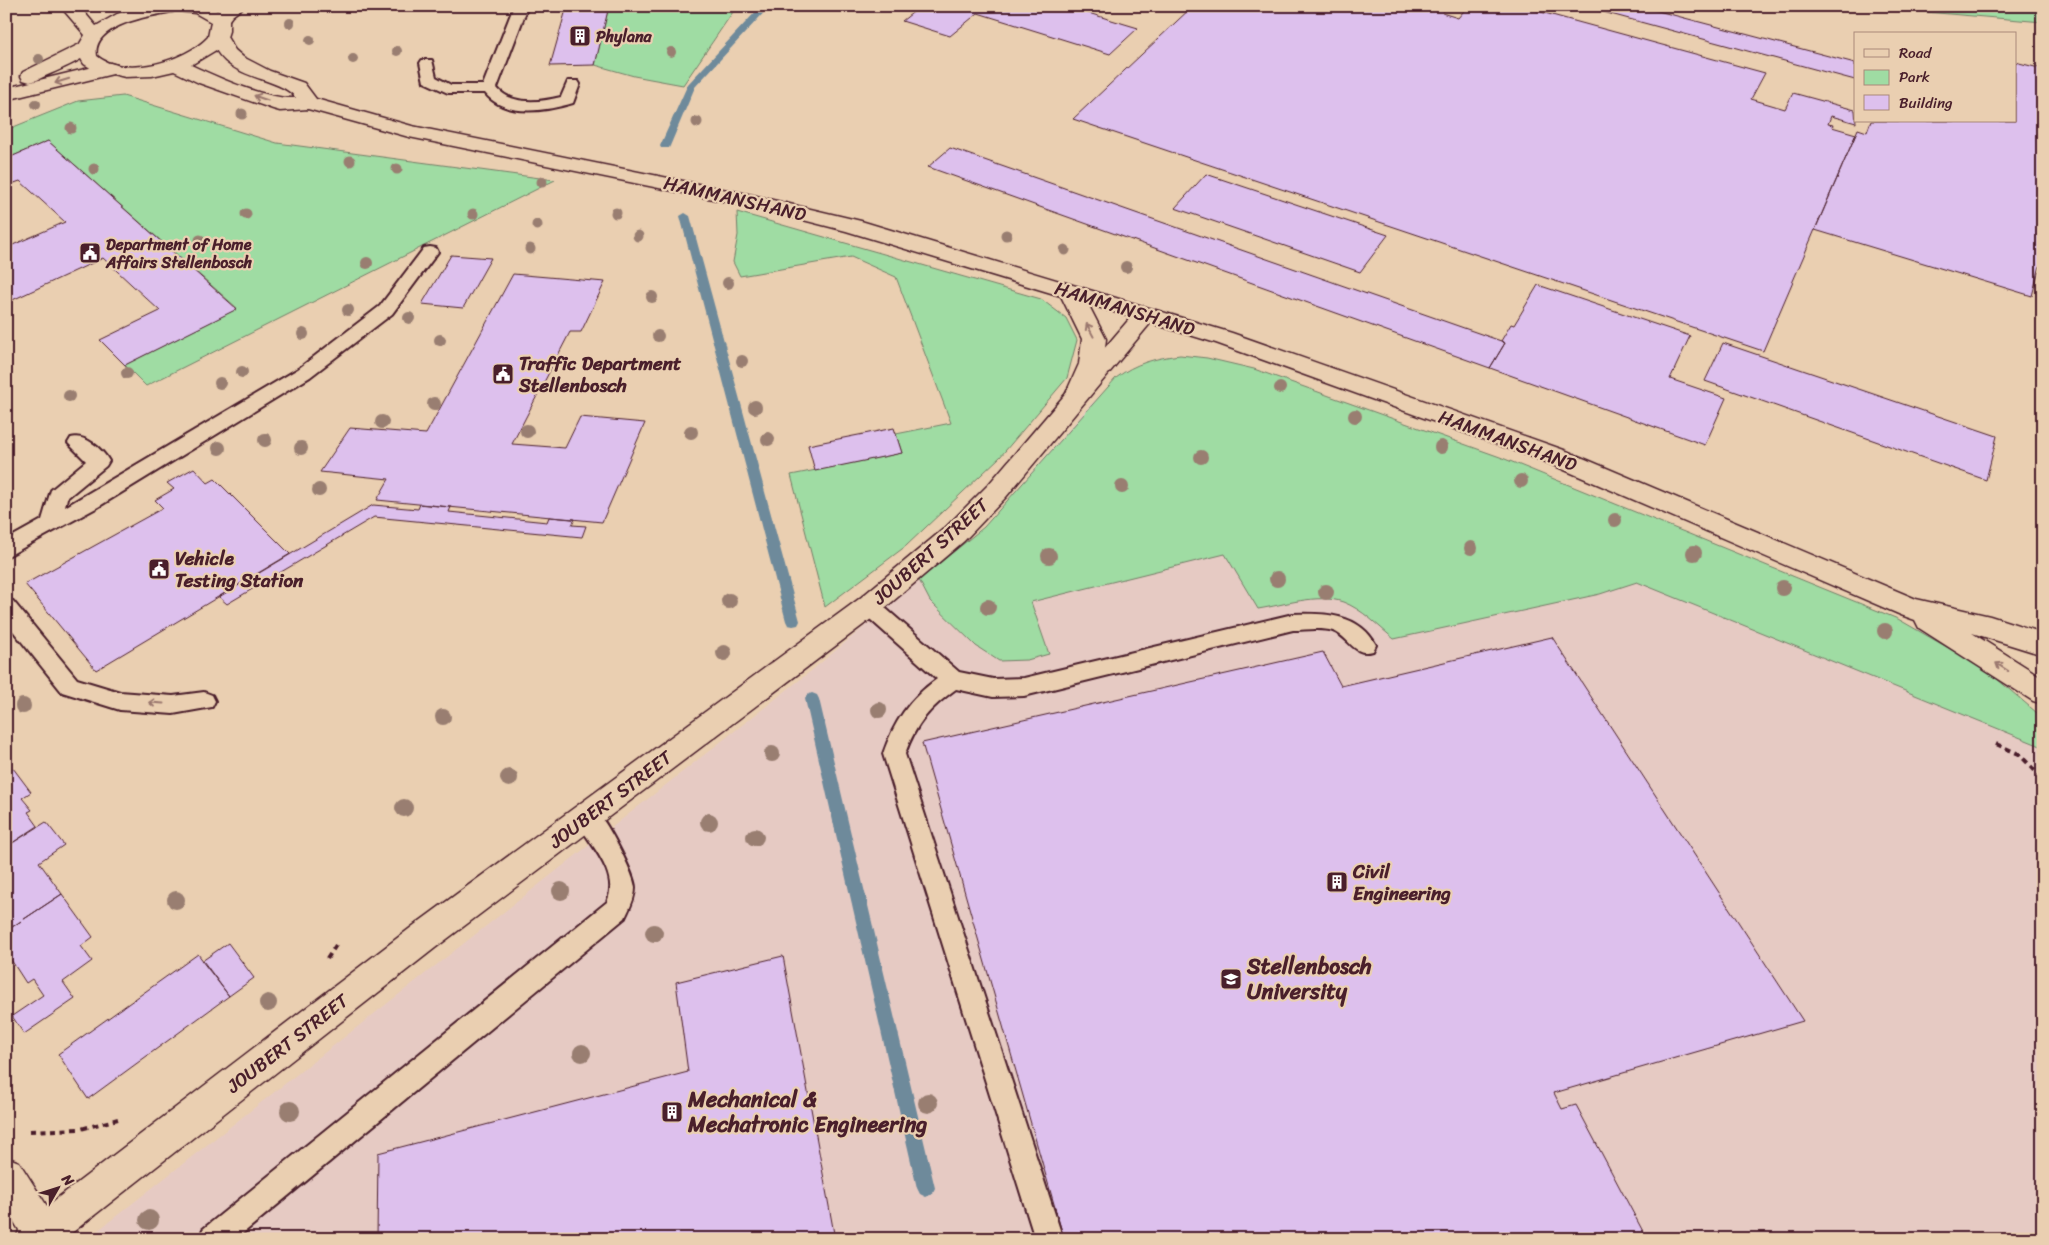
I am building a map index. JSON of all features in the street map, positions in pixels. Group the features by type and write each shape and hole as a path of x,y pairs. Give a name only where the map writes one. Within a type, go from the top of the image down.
{"street":[{"path":"69,6 91,40"},
{"path":"6,88 68,58 107,25 135,8 174,6"},
{"path":"180,6 193,7 210,12 219,29 228,54 236,61 263,75 298,87 309,103"},
{"path":"6,94 56,83 87,73 110,69 140,71 174,64 208,48 219,29 225,12 236,6"},
{"path":"91,40 87,53 91,60 110,69"},
{"name":"HAMMANSHAND","path":"174,64 206,79 280,105 309,103 409,131 752,201 853,226 1224,338 1555,456 1911,608 1990,627 2043,644"},
{"path":"1069,290 1094,338 1091,364 1078,393"},
{"name":"JOUBERT STREET","path":"38,1235 424,937 870,606 955,534 997,491 1145,315"},
{"name":"HAMMANSHAND","path":"1911,608 2043,693"},
{"path":"6,1174 38,1235"}],"lane":[{"path":"489,88 521,6"},
{"path":"427,63 429,80 448,89 489,88"},
{"path":"489,88 499,100 526,105 552,105 568,100 573,84"},
{"path":"6,549 51,525 304,373 386,310 430,252"},
{"path":"51,525 58,495 99,461 78,443"},
{"path":"870,606 952,680 993,688 1024,686 1293,622 1320,621 1343,626 1352,630 1365,645"},
{"path":"6,607 70,686 120,701 173,705 204,701"},
{"path":"952,680 924,700 910,716 900,732 894,754 1048,1239"},
{"path":"213,1239 616,910 622,900 623,886 618,869 586,816"}],"path":[{"path":"1996,744 2019,754 2043,779"},
{"path":"324,962 338,942"},
{"path":"30,1131 81,1129 126,1115"}],"shaded area":[{"name":"Stellenbosch University","path":"1180,355 1207,358 1254,369 1500,457 1898,619 1932,637 1997,679 2043,718 2043,1239 87,1239 811,671 984,527 1088,407 1125,371 1159,358"}],"green space":[{"path":"609,6 737,6 683,85 634,76 595,65"},
{"path":"1855,6 2043,6 2043,22"},
{"path":"123,96 277,143 555,180 146,386 125,365 237,308 48,141 6,159 6,130 78,101"},
{"path":"737,212 1041,299 1066,318 1077,340 1067,378 1000,457 906,546 825,607 791,475 902,453 896,434 951,423 896,277 851,257 740,276 733,262 738,235"},
{"path":"1180,355 1207,358 1254,369 1500,457 1898,619 1966,658 1997,679 2043,718 2043,747 1637,582 1600,594 1394,639 1370,618 1343,602 1312,599 1258,609 1225,554 1031,602 1049,654 1027,660 999,661 976,646 930,601 919,580 984,527 1116,378 1131,368 1146,362"}],"building":[{"name":"Phylana","path":"567,6 609,6 595,65 550,66"},
{"path":"921,6 1065,6 1138,28 1110,54 978,13 950,36 902,21"},
{"path":"1193,6 1448,6 1442,13 1458,18 1468,6 1519,6 1765,73 1751,99 1785,109 1793,93 1854,110 1854,122 1856,123 1831,116 1828,124 1856,134 1763,351 1073,119"},
{"path":"1581,6 1639,6 1854,63 1854,80"},
{"path":"2016,62 2043,69 2043,254 2032,296 1815,230 1858,129 1867,132 1871,122 2016,122"},
{"name":"Department of Home Affairs Stellenbosch","path":"48,141 237,309 125,365 100,340 160,311 103,258 6,303 6,248 65,222 20,181 6,186 6,159"},
{"path":"950,148 1505,343 1490,368 928,167"},
{"path":"1206,174 1388,235 1360,272 1175,208"},
{"path":"451,255 491,258 463,308 422,304"},
{"name":"Traffic Department Stellenbosch","path":"513,274 605,282 581,332 570,332 512,444 565,448 580,417 645,423 602,522 377,500 389,479 320,472 350,428 426,434"},
{"path":"1538,285 1690,336 1670,379 1726,398 1705,445 1490,368 1505,343 1501,341 1511,324 1514,325"},
{"path":"1723,343 1997,436 1986,480 1705,381"},
{"path":"894,428 902,453 815,471 808,445"},
{"name":"Vehicle Testing Station","path":"194,468 208,483 215,479 290,554 96,670 25,584 163,508 155,500 174,489 167,483"},
{"path":"420,504 451,507 449,512 547,522 549,517 575,519 572,525 586,526 582,537 374,517 227,604 219,597 373,505 418,509"},
{"name":"Civil Engineering","path":"1552,637 1803,1021 1554,1093 1562,1109 1576,1105 1647,1239 1064,1239 922,743 1323,652 1341,686"},
{"path":"13,768 31,792 22,798 32,810 28,812 38,826 6,847 6,772"},
{"path":"46,822 64,845 39,862 62,894 6,931 6,847"},
{"path":"62,894 93,937 81,946 92,961 63,982 75,999 24,1034 12,1016 43,995 32,979 26,983 6,952 6,931"},
{"path":"228,943 254,978 229,996 202,961"},
{"path":"198,954 229,996 88,1099 58,1054"},
{"name":"Mechanical & Mechatronic Engineering","path":"783,956 835,1239 377,1239 378,1153 688,1072 676,982"}],"waterway":[{"path":"665,146 691,86 766,6"},
{"path":"685,216 793,621"},
{"path":"812,699 926,1188"}],"place":[{"name":"Phylana","path":"580,36"},
{"name":"Department of Home Affairs Stellenbosch","path":"90,253"},
{"name":"Traffic Department Stellenbosch","path":"503,374"},
{"name":"Vehicle Testing Station","path":"159,569"},
{"name":"Civil Engineering","path":"1337,882"},
{"name":"Stellenbosch University","path":"1231,979"},
{"name":"Mechanical & Mechatronic Engineering","path":"672,1112"}]}
